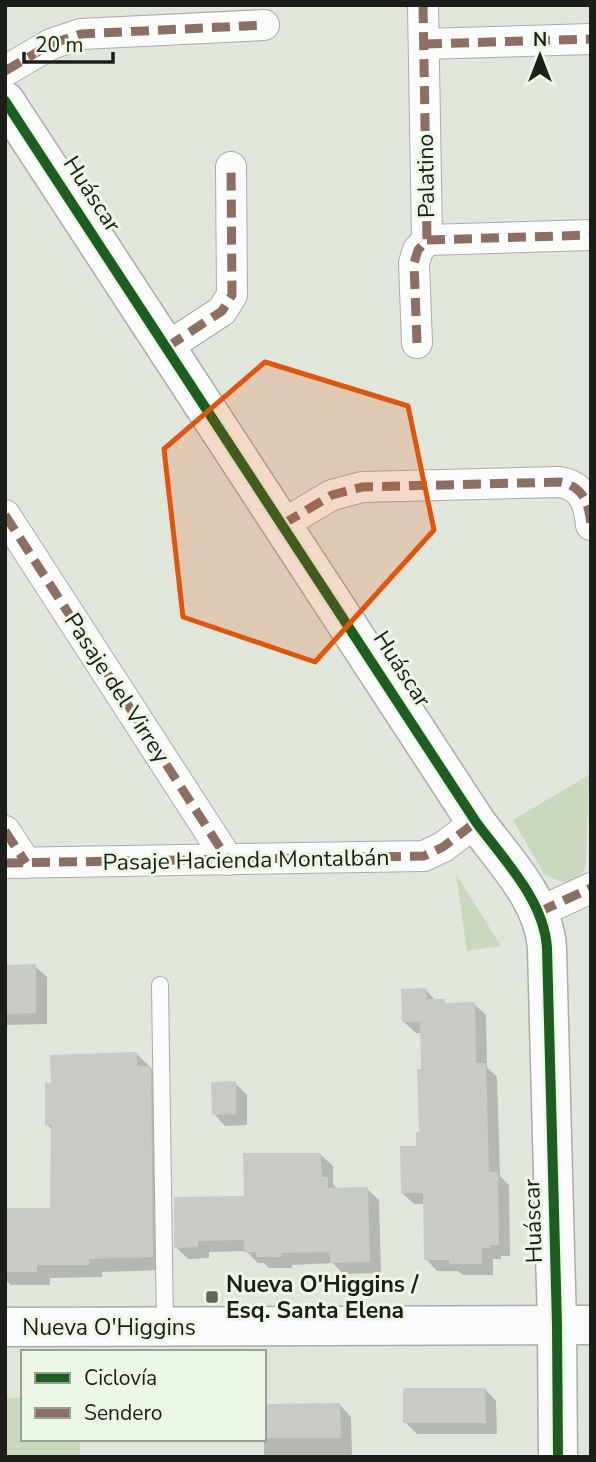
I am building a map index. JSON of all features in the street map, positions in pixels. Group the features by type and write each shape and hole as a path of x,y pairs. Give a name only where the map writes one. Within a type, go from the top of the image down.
{"street":[{"name":"Palatino","path":"417,343 414,263 418,250 427,240 423,5"},
{"path":"6,95 51,44 65,37 264,25"},
{"path":"424,44 591,38"},
{"name":"Huáscar","path":"6,95 167,347 477,822 539,912 546,934 574,1325 558,1457"},
{"path":"167,347 222,311 232,295 231,166"},
{"path":"427,240 591,235"},
{"path":"283,524 332,495 349,489 375,485 559,481 580,491 588,505 591,525"},
{"name":"Pasaje del Virrey","path":"5,515 229,860"},
{"name":"Pasaje Hacienda Montalbán","path":"16,863 424,856 443,847 477,822"},
{"path":"5,831 16,863"},
{"path":"539,912 591,888"},
{"name":"Nueva O'Higgins","path":"5,1327 574,1325"}],"lane":[{"path":"160,985 165,1327"}],"highlighted area":[{"path":"265,362 408,406 434,530 315,662 183,617 164,449"}],"green space":[{"path":"589,775 584,871 571,882 562,882 544,874 513,820"},
{"path":"456,874 501,946 467,951"},
{"path":"5,1398 21,1398 21,1441 80,1441 80,1457 5,1457"}],"building":[{"path":"36,964 36,1013 5,1014 5,965"},
{"path":"426,988 427,999 445,999 445,1003 475,1002 476,1063 486,1063 489,1172 498,1172 499,1245 482,1248 482,1264 449,1264 449,1260 424,1260 423,1193 401,1193 400,1146 416,1146 416,1132 419,1132 417,1069 421,1069 420,1022 402,1022 401,989"},
{"path":"137,1052 137,1066 151,1066 153,1257 89,1259 89,1265 37,1265 37,1272 5,1272 5,1208 50,1208 51,1125 45,1125 45,1083 51,1083 50,1055"},
{"path":"236,1081 236,1114 212,1115 211,1082"},
{"path":"243,1153 321,1153 322,1177 328,1177 328,1188 368,1187 370,1262 330,1263 330,1252 281,1253 281,1257 256,1257 256,1252 244,1252 244,1240 198,1241 198,1247 174,1248 174,1197 244,1196"},
{"path":"403,1388 485,1388 486,1423 403,1423"},
{"path":"340,1403 341,1438 266,1438 266,1404"}],"marked path":[{"path":"417,343 414,263 418,250 427,240 423,5"},
{"path":"5,71 51,44 81,34 264,25"},
{"path":"424,44 591,39"},
{"path":"167,347 222,311 232,295 231,167"},
{"path":"427,240 591,235"},
{"path":"283,524 332,495 362,487 560,482 574,487 583,497 589,510 591,525"},
{"path":"5,515 228,860"},
{"path":"5,863 424,856 443,847 476,822"},
{"path":"5,831 26,863"},
{"path":"539,912 591,888"}],"cycle path":[{"path":"5,101 476,822 521,881 539,913 547,948 558,1457"}],"place":[{"name":"Nueva O'Higgins / Esq. Santa Elena","path":"212,1297"}]}
